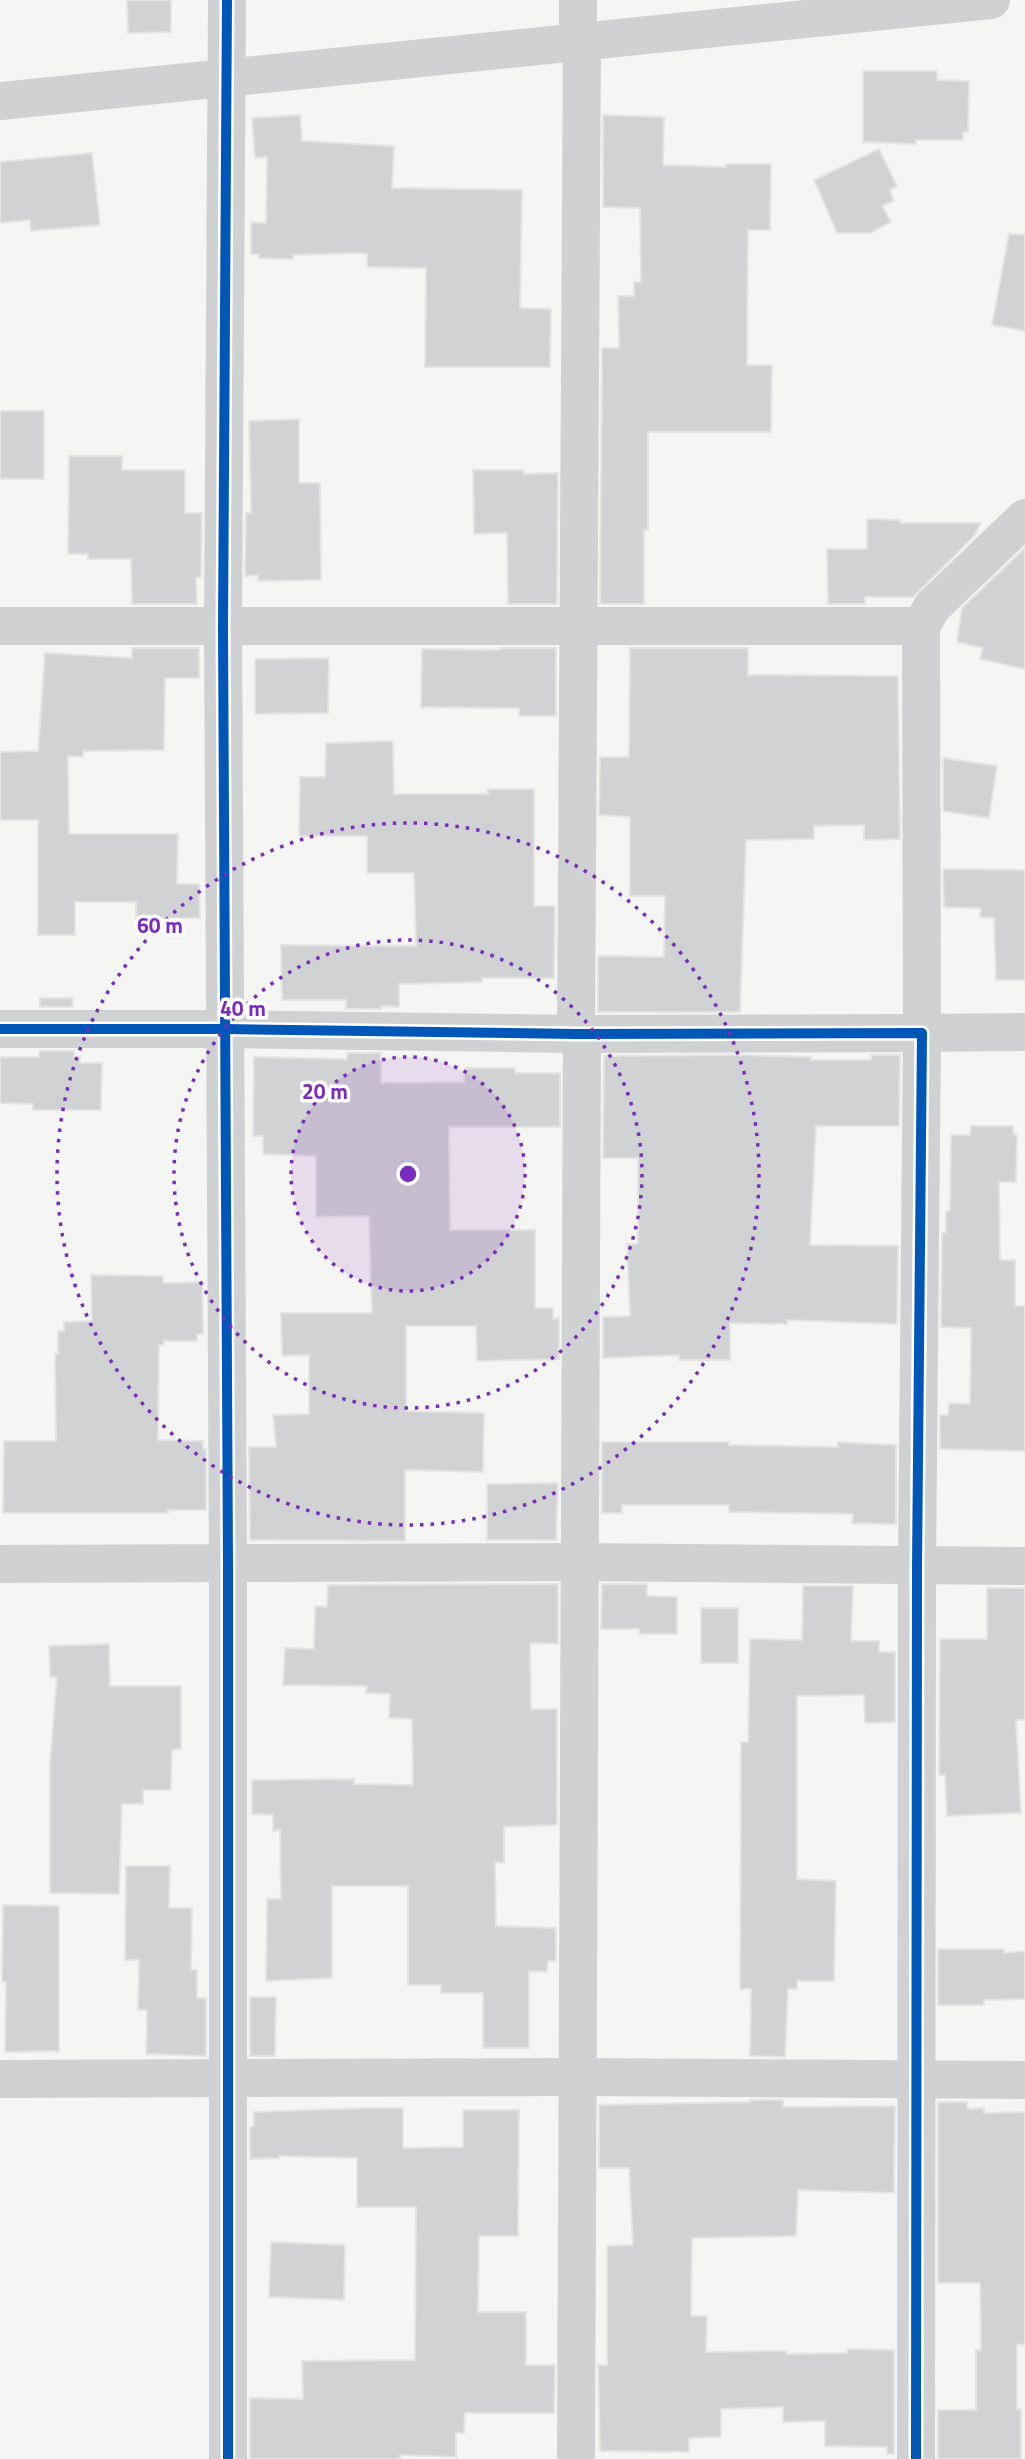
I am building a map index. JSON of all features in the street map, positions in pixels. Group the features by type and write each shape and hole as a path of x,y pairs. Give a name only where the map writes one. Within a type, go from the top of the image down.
{"street":[{"path":"227,0 223,628 228,1564 228,2459"},
{"path":"576,2459 579,0"},
{"path":"0,101 991,0"},
{"path":"916,2459 917,1566 922,1033 921,626 932,607 1025,518"},
{"path":"0,626 921,626"},
{"path":"0,1029 579,1034 1025,1032"},
{"path":"0,1564 579,1562 1025,1566"},
{"path":"0,2079 576,2077 1025,2080"}],"building":[{"path":"127,0 171,0 171,32 128,33"},
{"path":"863,71 937,71 937,80 969,81 968,132 963,132 963,140 916,140 916,144 863,142"},
{"path":"300,115 302,141 394,146 392,188 522,190 520,308 551,309 550,367 425,367 426,268 367,267 367,254 359,253 293,255 293,259 259,258 259,254 251,254 251,222 266,223 267,157 255,158 252,118"},
{"path":"603,115 664,117 663,165 726,167 726,164 771,164 770,230 748,230 747,365 772,365 771,432 648,432 648,530 644,530 644,604 600,604 602,348 619,348 618,296 634,296 634,282 641,282 640,208 603,207"},
{"path":"879,149 897,186 890,190 894,201 882,206 891,222 870,233 837,233 814,180"},
{"path":"92,153 100,225 31,231 30,220 0,223 0,162"},
{"path":"1009,234 1025,235 1025,331 992,325"},
{"path":"0,411 44,411 44,479 0,479"},
{"path":"299,419 299,483 320,483 321,580 258,581 258,575 245,576 246,513 251,513 249,421"},
{"path":"69,456 122,456 122,470 185,470 185,513 202,513 201,577 196,578 197,604 132,604 131,559 88,559 88,554 68,554"},
{"path":"473,470 523,470 524,474 558,473 557,604 508,604 507,533 474,534"},
{"path":"867,519 900,520 900,523 981,523 974,536 913,597 865,597 865,604 828,604 827,549 867,549"},
{"path":"1025,548 1025,669 980,659 983,648 957,642 962,608"},
{"path":"132,648 199,648 199,678 165,678 164,750 83,751 83,757 68,756 69,834 178,834 177,884 199,884 200,918 136,918 136,902 75,902 75,935 38,935 38,820 0,820 0,752 38,751 45,653 132,658"},
{"path":"556,648 556,716 519,716 519,708 421,707 422,649"},
{"path":"630,648 748,648 748,675 898,676 900,839 864,840 864,825 814,826 814,839 746,840 740,1012 598,1012 598,956 664,957 665,896 630,896 630,817 599,815 600,757 629,757"},
{"path":"329,658 328,713 255,714 255,659"},
{"path":"393,741 394,794 488,794 488,789 534,789 534,906 555,906 554,978 482,978 482,982 399,984 399,1007 381,1006 381,1009 346,1009 346,1000 282,1000 281,945 416,946 414,873 367,873 367,836 299,836 300,777 325,777 326,743"},
{"path":"943,758 997,766 989,818 943,811"},
{"path":"943,869 1025,870 1025,980 996,980 994,918 980,917 981,908 944,907"},
{"path":"40,998 72,998 73,1007 40,1007"},
{"path":"39,1051 74,1051 74,1057 80,1057 80,1063 102,1063 101,1110 33,1110 33,1104 0,1103 0,1057 39,1057"},
{"path":"347,1053 381,1053 381,1083 464,1082 465,1068 515,1068 515,1073 560,1073 560,1127 449,1127 450,1230 535,1230 535,1308 553,1308 553,1319 559,1318 559,1359 477,1361 476,1326 406,1326 406,1411 484,1413 483,1472 405,1470 405,1541 250,1540 249,1447 276,1447 273,1415 309,1414 309,1355 282,1356 281,1313 372,1313 369,1216 316,1217 316,1156 263,1154 263,1136 253,1136 254,1057 347,1059"},
{"path":"871,1055 900,1055 899,1126 816,1126 810,1245 898,1246 897,1324 787,1320 787,1324 730,1323 730,1360 679,1360 679,1355 603,1358 603,1317 630,1316 627,1244 638,1244 638,1158 603,1158 604,1056 811,1057 811,1060 871,1060"},
{"path":"971,1126 1013,1126 1013,1134 1017,1135 1016,1182 999,1182 1000,1260 1015,1260 1015,1306 1025,1306 1025,1451 940,1449 940,1415 948,1415 949,1403 970,1404 971,1328 941,1327 942,1233 946,1233 946,1211 950,1211 951,1135 970,1135"},
{"path":"91,1275 163,1276 163,1283 202,1282 203,1334 197,1334 197,1341 164,1341 164,1345 159,1345 158,1440 203,1441 203,1449 206,1449 206,1510 168,1510 168,1513 3,1513 4,1441 56,1441 55,1354 58,1354 58,1331 64,1331 64,1322 92,1321"},
{"path":"602,1442 729,1442 729,1445 838,1447 838,1442 896,1445 896,1524 852,1523 853,1514 729,1512 729,1505 622,1505 622,1513 602,1513"},
{"path":"558,1483 556,1540 487,1540 487,1484"},
{"path":"558,1584 558,1644 530,1643 531,1709 557,1709 557,1825 504,1827 504,1863 495,1862 496,1926 556,1928 556,1961 548,1961 547,1972 529,1971 529,2048 483,2048 483,1993 441,1993 441,1985 408,1985 408,1886 332,1886 332,1978 266,1981 267,1899 281,1899 280,1830 273,1831 273,1815 252,1814 252,1780 354,1779 354,1784 413,1785 412,1719 389,1718 390,1694 366,1693 367,1686 283,1685 285,1648 314,1649 315,1606 327,1607 328,1585"},
{"path":"602,1584 647,1584 647,1596 677,1597 677,1634 640,1634 639,1629 601,1629"},
{"path":"803,1586 853,1586 851,1641 879,1641 879,1652 895,1652 895,1722 865,1723 864,1695 797,1696 797,1879 836,1881 834,1981 797,1981 797,1989 788,1989 785,2057 750,2056 751,1989 740,1989 741,1742 748,1742 750,1639 802,1640"},
{"path":"987,1588 1025,1588 1025,1720 1016,1720 1021,1813 947,1816 945,1775 939,1775 940,1639 987,1639"},
{"path":"701,1608 738,1608 738,1663 701,1663"},
{"path":"109,1644 110,1686 181,1686 181,1749 172,1750 171,1790 143,1790 143,1804 122,1804 119,1894 50,1893 50,1762 57,1677 50,1677 49,1646"},
{"path":"126,1866 170,1866 169,1908 192,1908 191,1970 197,1970 197,1998 206,1998 206,2056 146,2054 147,2010 138,2010 139,1960 125,1960"},
{"path":"3,1905 59,1906 59,2051 5,2052"},
{"path":"938,1949 1004,1949 1004,1953 1025,1951 1025,1999 984,2000 984,2005 938,2005"},
{"path":"250,1997 276,1997 275,2056 250,2056"},
{"path":"783,2100 783,2107 895,2106 894,2193 798,2190 796,2236 692,2238 691,2316 707,2316 706,2352 787,2351 787,2354 847,2353 847,2349 894,2350 894,2454 887,2454 887,2447 825,2446 825,2421 783,2422 783,2407 721,2409 721,2437 689,2438 689,2452 600,2451 598,2365 607,2365 607,2246 633,2245 629,2168 599,2168 599,2105"},
{"path":"938,2102 967,2102 968,2109 984,2108 984,2113 1025,2112 1025,2344 1017,2345 1017,2409 1021,2409 1021,2459 938,2459 938,2410 976,2410 976,2350 981,2350 980,2283 938,2283"},
{"path":"403,2108 403,2148 463,2147 463,2110 519,2110 518,2236 479,2236 478,2312 526,2312 526,2365 555,2365 554,2413 465,2413 464,2433 456,2433 456,2457 400,2455 400,2459 250,2459 250,2398 303,2399 302,2361 415,2360 416,2207 357,2207 357,2158 279,2156 250,2159 250,2127 254,2126 254,2112"},
{"path":"271,2242 345,2245 344,2300 269,2297"}],"cycle path":[{"path":"227,0 223,627 228,1564 228,2459"},
{"path":"0,1029 576,1034 922,1033 917,1566 916,2459"}]}
